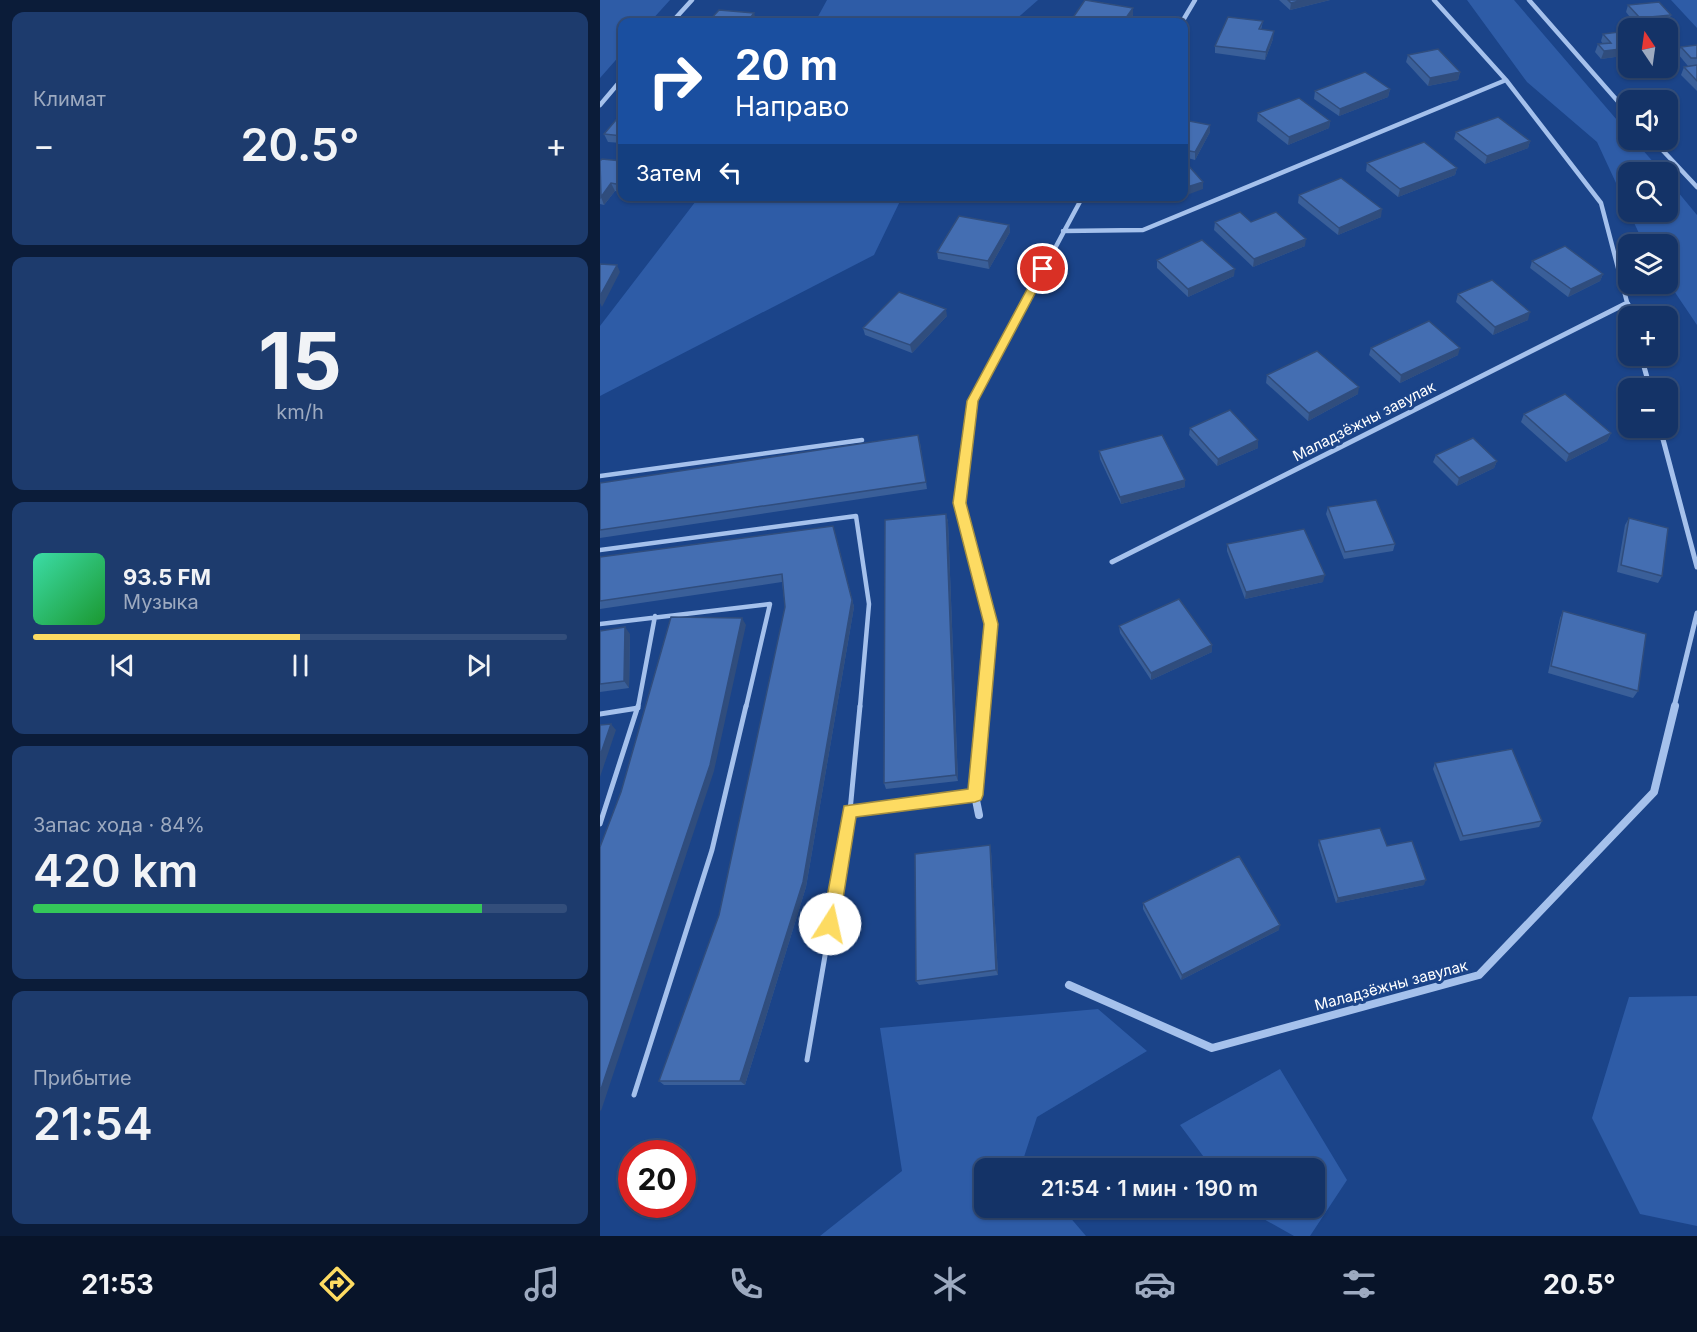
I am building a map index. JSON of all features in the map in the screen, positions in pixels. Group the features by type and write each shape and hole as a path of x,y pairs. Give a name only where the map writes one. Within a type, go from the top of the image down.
{"street":[{"path":"676,18 692,0"},
{"path":"1184,18 1195,0"},
{"path":"1434,0 1506,80 1601,203 1628,306"},
{"path":"1529,0 1618,101"},
{"path":"1063,231 1143,230 1506,80"},
{"path":"600,105 618,85"},
{"path":"1662,150 1697,187"},
{"path":"979,815 975,795 991,624 960,503 973,401 1080,201"},
{"name":"Маладзёжны завулак","path":"1112,562 1627,303"},
{"path":"1663,438 1697,567"},
{"name":"Маладзёжны завулак","path":"1069,985 1212,1048 1479,975 1654,792 1697,614"}],"lane":[{"path":"600,476 862,440"},
{"path":"600,550 856,516 869,604 850,811 807,1060"},
{"path":"600,624 770,604 712,850 634,1095"},
{"path":"600,824 638,708 655,616"},
{"path":"600,714 638,708"},
{"path":"850,811 975,795"}],"shaded area":[{"path":"600,0 670,0 654,18 618,18 618,58 600,78"},
{"path":"827,0 1038,0 1018,18 817,18"},
{"path":"1467,0 1514,0 1618,121 1618,150 1643,150 1653,162 1618,162 1618,187 1597,142 1527,82"},
{"path":"1671,0 1697,0 1697,28"},
{"path":"1678,192 1697,215 1697,325 1676,294 1678,294 1678,234 1639,234 1634,222 1678,222"},
{"path":"696,201 900,201 874,255 600,396 600,326"},
{"path":"1697,996 1697,1226 1640,1214 1592,1118 1629,997"},
{"path":"1098,1009 1147,1051 1037,1117 1024,1158 974,1158 974,1218 1071,1218 1086,1236 820,1236 902,1171 880,1028"},
{"path":"1280,1069 1347,1180 1325,1213 1325,1158 1205,1158 1180,1125"},
{"path":"1262,1218 1322,1218 1310,1236 1294,1236"}],"building":[{"path":"1085,0 1133,8 1126,18 1073,18"},
{"path":"1659,2 1671,15 1640,18 1628,5"},
{"path":"719,10 754,13 750,18 712,18"},
{"path":"1228,17 1263,21 1259,29 1274,31 1266,52 1215,46"},
{"path":"1618,32 1618,49 1604,51 1598,44 1611,43 1603,34"},
{"path":"1697,45 1697,58 1691,58 1681,47"},
{"path":"1438,49 1460,72 1430,78 1408,55"},
{"path":"1697,65 1697,81 1684,67"},
{"path":"1365,72 1390,89 1340,109 1315,91"},
{"path":"1299,98 1330,121 1289,137 1258,113"},
{"path":"1498,117 1530,141 1487,156 1456,132"},
{"path":"618,118 618,136 604,134"},
{"path":"1188,121 1210,125 1195,152 1188,151"},
{"path":"1424,142 1457,168 1400,189 1367,163"},
{"path":"602,159 618,161 618,184 611,183 601,197 600,161"},
{"path":"1188,165 1203,182 1188,187"},
{"path":"1341,178 1382,209 1339,228 1299,195"},
{"path":"1240,212 1251,222 1276,212 1306,239 1254,259 1215,222"},
{"path":"959,216 1009,225 988,261 937,252"},
{"path":"1202,240 1235,269 1188,289 1157,260"},
{"path":"1565,246 1603,274 1571,289 1532,261"},
{"path":"600,264 617,265 600,296"},
{"path":"1492,280 1530,312 1495,327 1458,294"},
{"path":"899,292 946,309 910,345 863,328"},
{"path":"1429,321 1460,348 1401,375 1371,348"},
{"path":"1317,351 1359,387 1309,413 1267,375"},
{"path":"1565,394 1611,433 1569,454 1524,414"},
{"path":"1230,410 1258,440 1218,459 1190,428"},
{"path":"918,435 926,482 600,530 600,483"},
{"path":"1162,435 1185,480 1120,497 1099,451"},
{"path":"1473,438 1497,461 1459,478 1436,455"},
{"path":"1376,500 1395,544 1345,552 1328,507"},
{"path":"946,514 956,775 884,783 885,520"},
{"path":"1629,518 1668,528 1662,576 1621,565"},
{"path":"833,526 852,600 803,882 740,1081 659,1081 719,915 785,607 782,574 600,601 600,557"},
{"path":"1304,529 1325,575 1246,592 1227,544"},
{"path":"1179,599 1212,645 1151,673 1119,626"},
{"path":"1563,611 1646,634 1638,691 1551,666"},
{"path":"671,617 742,618 710,765 600,1092 600,847 621,792"},
{"path":"625,627 624,681 600,684 600,631"},
{"path":"611,724 600,756 600,725"},
{"path":"1512,749 1542,821 1463,836 1435,763"},
{"path":"1380,828 1387,846 1412,841 1426,880 1338,898 1319,840"},
{"path":"990,845 996,970 916,981 915,854"},
{"path":"1239,856 1280,925 1182,975 1143,903"}],"route":[{"path":"830,924 850,811 975,795 991,624 960,503 973,401 1043,269"}]}
